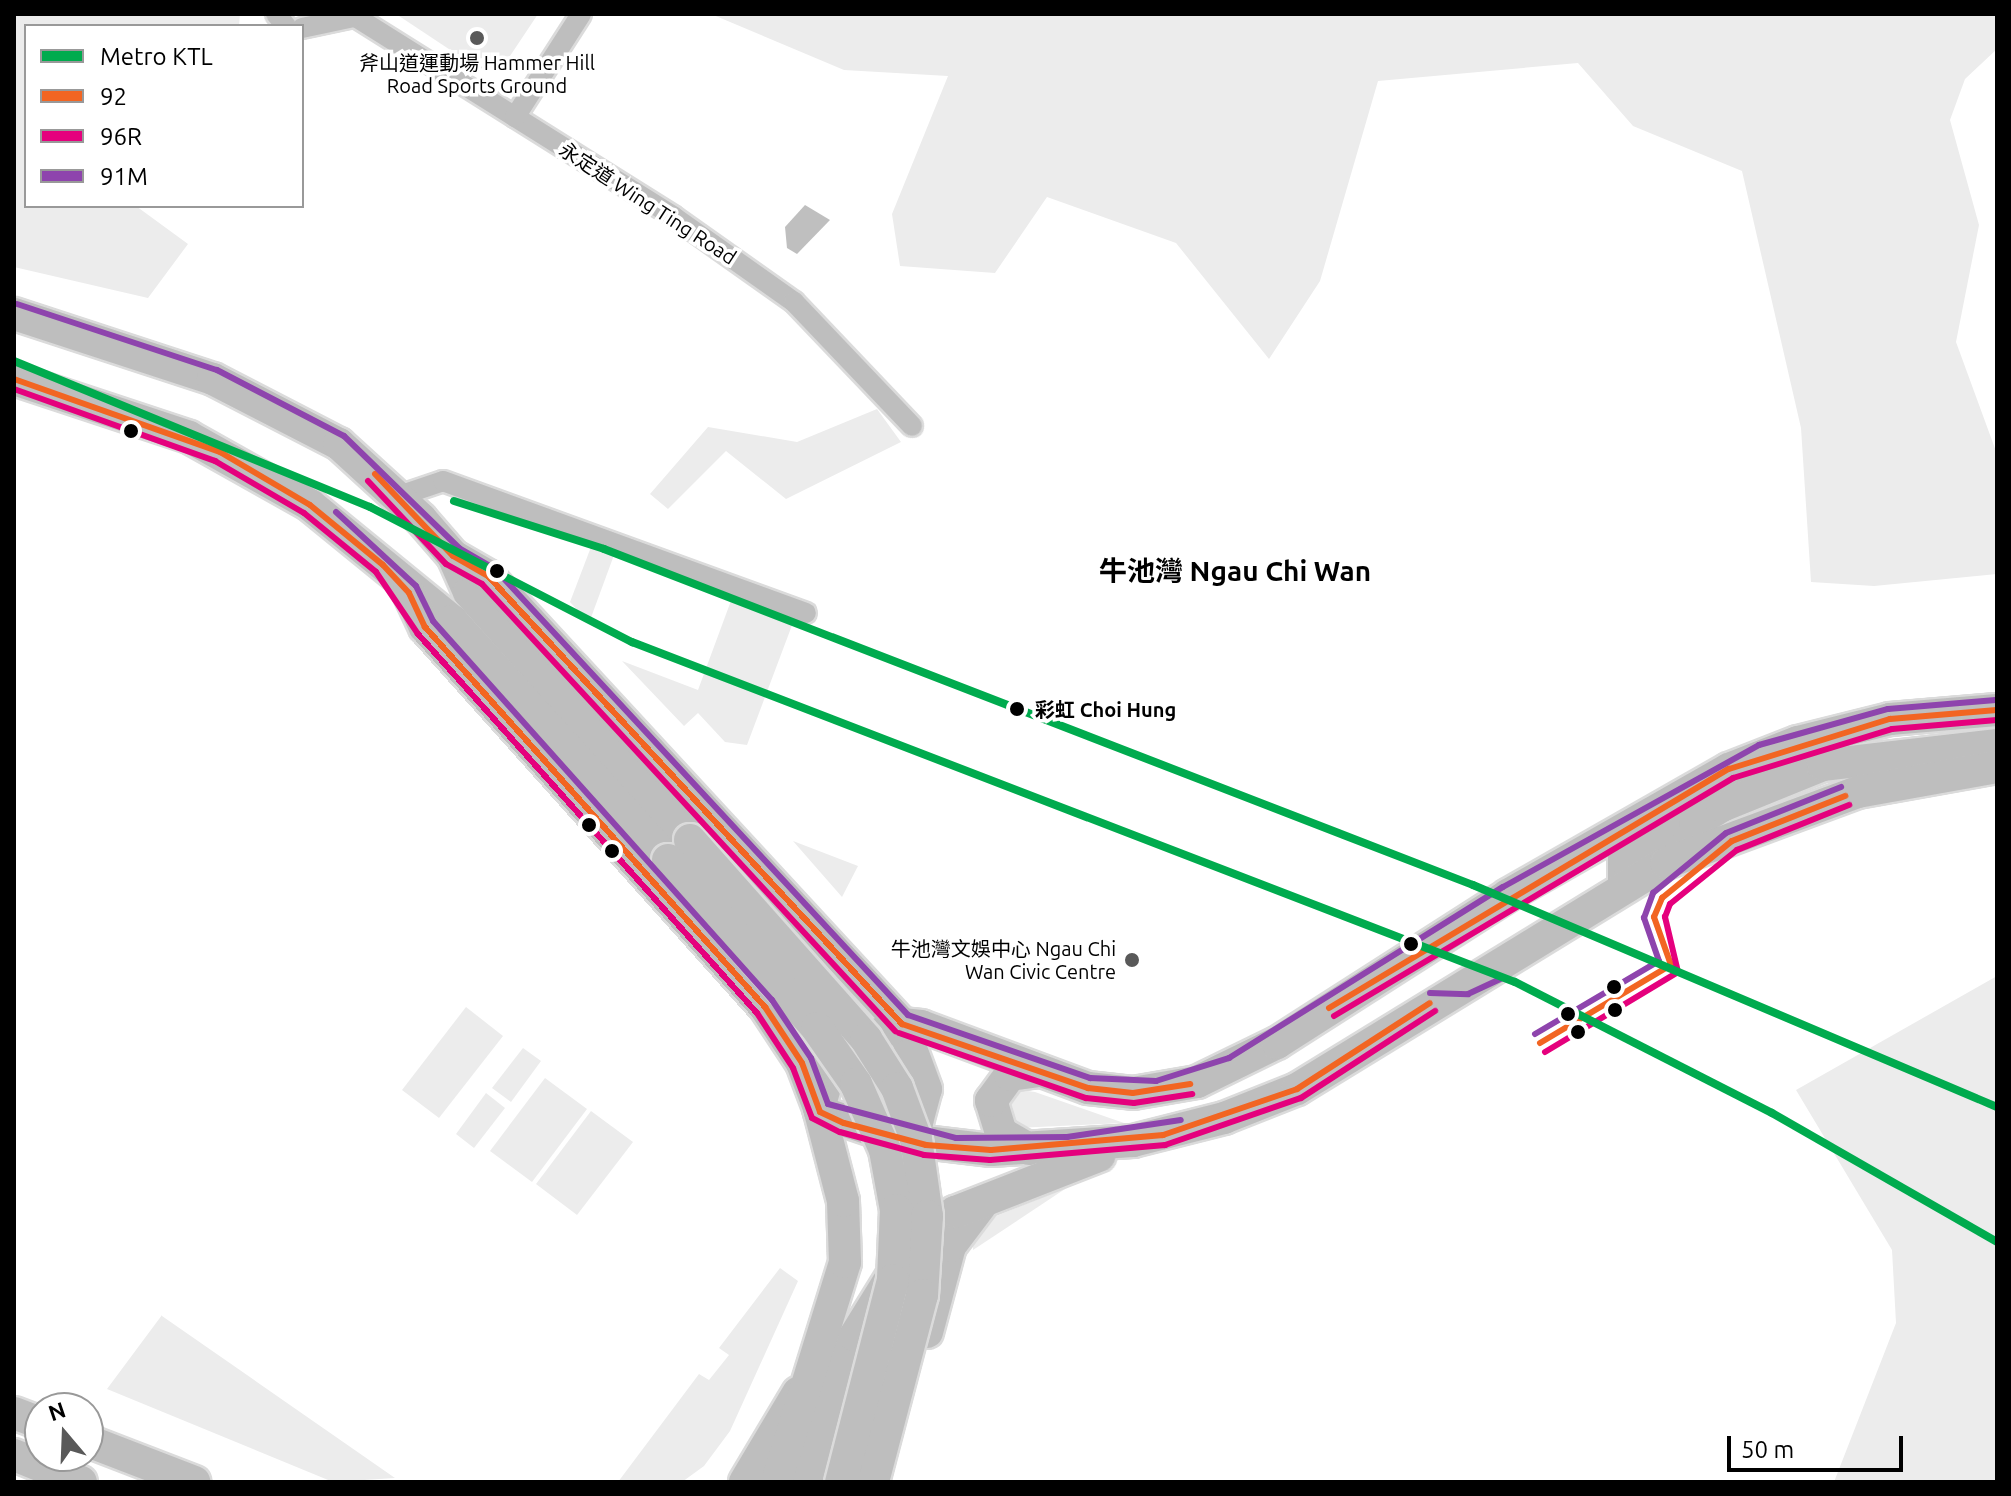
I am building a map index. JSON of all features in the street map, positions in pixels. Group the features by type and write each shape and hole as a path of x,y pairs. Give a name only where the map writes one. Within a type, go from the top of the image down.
{"main road":[{"path":"14,314 175,364 278,407 339,444 399,496 453,556 469,592 679,850 817,1028 856,1084 885,1150 896,1210 893,1280 841,1482"},
{"path":"14,379 156,424 252,469 329,519 409,593 444,613 866,1039 897,1088 916,1139 927,1216 923,1283 873,1482"},
{"path":"453,556 488,576 902,1024 926,1089 917,1122 899,1139"},
{"path":"409,593 425,627 773,1017 819,1110 847,1232 839,1292 816,1372 770,1468 745,1482"},
{"path":"1208,1078 1729,769 1798,742 1890,719 1997,710"},
{"path":"819,1110 830,1070 845,1053 902,1024 1111,1093 1263,1073 1310,1046 1577,873 1602,870 1624,884 1658,842 1771,782 1874,747 1997,731"},
{"path":"1874,747 1997,745"},
{"path":"812,1470 845,1362 887,1276 927,1229 993,1196 1297,1089 1666,863 1858,792 1997,767"},
{"path":"1029,1149 1001,1133 991,1101 1002,1080 1038,1071"},
{"path":"819,1110 899,1139 1029,1149 1163,1135"},
{"path":"887,1482 950,1246 993,1196"},
{"path":"104,1447 194,1482"},
{"path":"14,1455 81,1482"}],"street":[{"path":"515,117 581,14"},
{"name":"永定道 Wing Ting Road","path":"304,28 352,16 515,117 794,302 912,426"},
{"path":"399,496 443,481 806,613"}],"shaded area":[{"path":"14,14 240,14 239,24 24,24 24,208 139,208 188,244 148,298 14,267"},
{"name":"斧山道運動場 Hammer Hill Road Sports Ground","path":"396,14 538,14 506,62 479,69"},
{"path":"711,14 1997,14 1997,49 1965,79 1950,120 1979,225 1956,342 1997,454 1997,574 1874,586 1811,582 1801,428 1742,171 1633,126 1578,63 1378,81 1320,281 1269,359 1176,243 1047,197 995,273 900,266 892,214 948,76 844,70"},
{"path":"805,205 830,220 797,254 787,248 785,227"},
{"path":"877,409 901,442 786,499 726,451 668,509 650,494 708,427 797,442"},
{"path":"591,547 614,555 589,623 570,602"},
{"path":"732,598 794,620 747,745 725,742 698,713 684,726 622,661 698,690"},
{"path":"793,841 858,866 842,897"},
{"path":"1997,976 1997,1482 1834,1482 1896,1323 1892,1250 1796,1090"},
{"path":"466,1007 503,1036 439,1118 402,1090"},
{"path":"523,1048 541,1061 511,1102 492,1088"},
{"path":"545,1078 587,1109 532,1182 490,1151"},
{"path":"1020,1090 1035,1092 1124,1123 1016,1128 1005,1100"},
{"path":"486,1093 505,1108 474,1148 456,1134"},
{"path":"591,1111 633,1142 577,1215 536,1184"},
{"path":"1068,1187 973,1250 973,1237 989,1219"},
{"path":"780,1268 798,1281 730,1431 704,1466 682,1482 618,1482 699,1374 709,1380 729,1355 719,1348"},
{"path":"162,1315 395,1478 333,1482 107,1389"}],"metro line":[{"name":"KTL","path":"14,361 370,507 632,642 1515,982 1772,1113 1997,1242"},
{"name":"KTL","path":"454,501 604,549 1473,885 1997,1107"}],"transit line":[{"name":"91M","path":"17,304 217,370 344,436 459,548 495,569 908,1015 1090,1078 1156,1081 1229,1058 1503,887 1759,745 1888,709 1996,700"},
{"name":"92","path":"14,379 220,452 310,505 383,565 409,593 425,627 765,1007 802,1063 820,1112 844,1123 926,1145 991,1150 1163,1135 1297,1089 1430,1003"},
{"name":"96R","path":"14,389 215,461 304,513 376,572 418,634 757,1013 793,1068 812,1118 840,1132 924,1155 990,1160 1165,1145 1301,1098 1435,1011"},
{"name":"92","path":"375,474 453,556 488,576 902,1024"},
{"name":"96R","path":"368,481 446,564 482,584 895,1031"},
{"name":"91M","path":"336,512 416,586 433,621 772,1000 811,1058 828,1104 956,1138 1067,1137 1181,1120"},
{"name":"92","path":"1329,1008 1729,769 1890,719 1997,710"},
{"name":"96R","path":"1334,1016 1733,778 1892,729 1997,720"},
{"name":"91M","path":"1535,1034 1659,961 1644,918 1653,893 1726,833 1841,787"},
{"name":"92","path":"1540,1043 1671,965 1654,917 1662,898 1732,841 1845,796"},
{"name":"96R","path":"1545,1052 1678,972 1665,917 1670,904 1737,850 1849,805"},
{"name":"91M","path":"1430,993 1468,994 1503,978"},
{"name":"92","path":"902,1024 1088,1088 1133,1093 1190,1084"},
{"name":"96R","path":"899,1033 1086,1098 1134,1103 1192,1094"}],"place":[{"name":"斧山道運動場 Hammer Hill Road Sports Ground","path":"477,38"},
{"name":"彩虹 Choi Hung","path":"1017,709"},
{"name":"牛池灣文娛中心 Ngau Chi Wan Civic Centre","path":"1132,960"}],"district":[{"name":"牛池灣 Ngau Chi Wan","path":"1235,571"}]}
